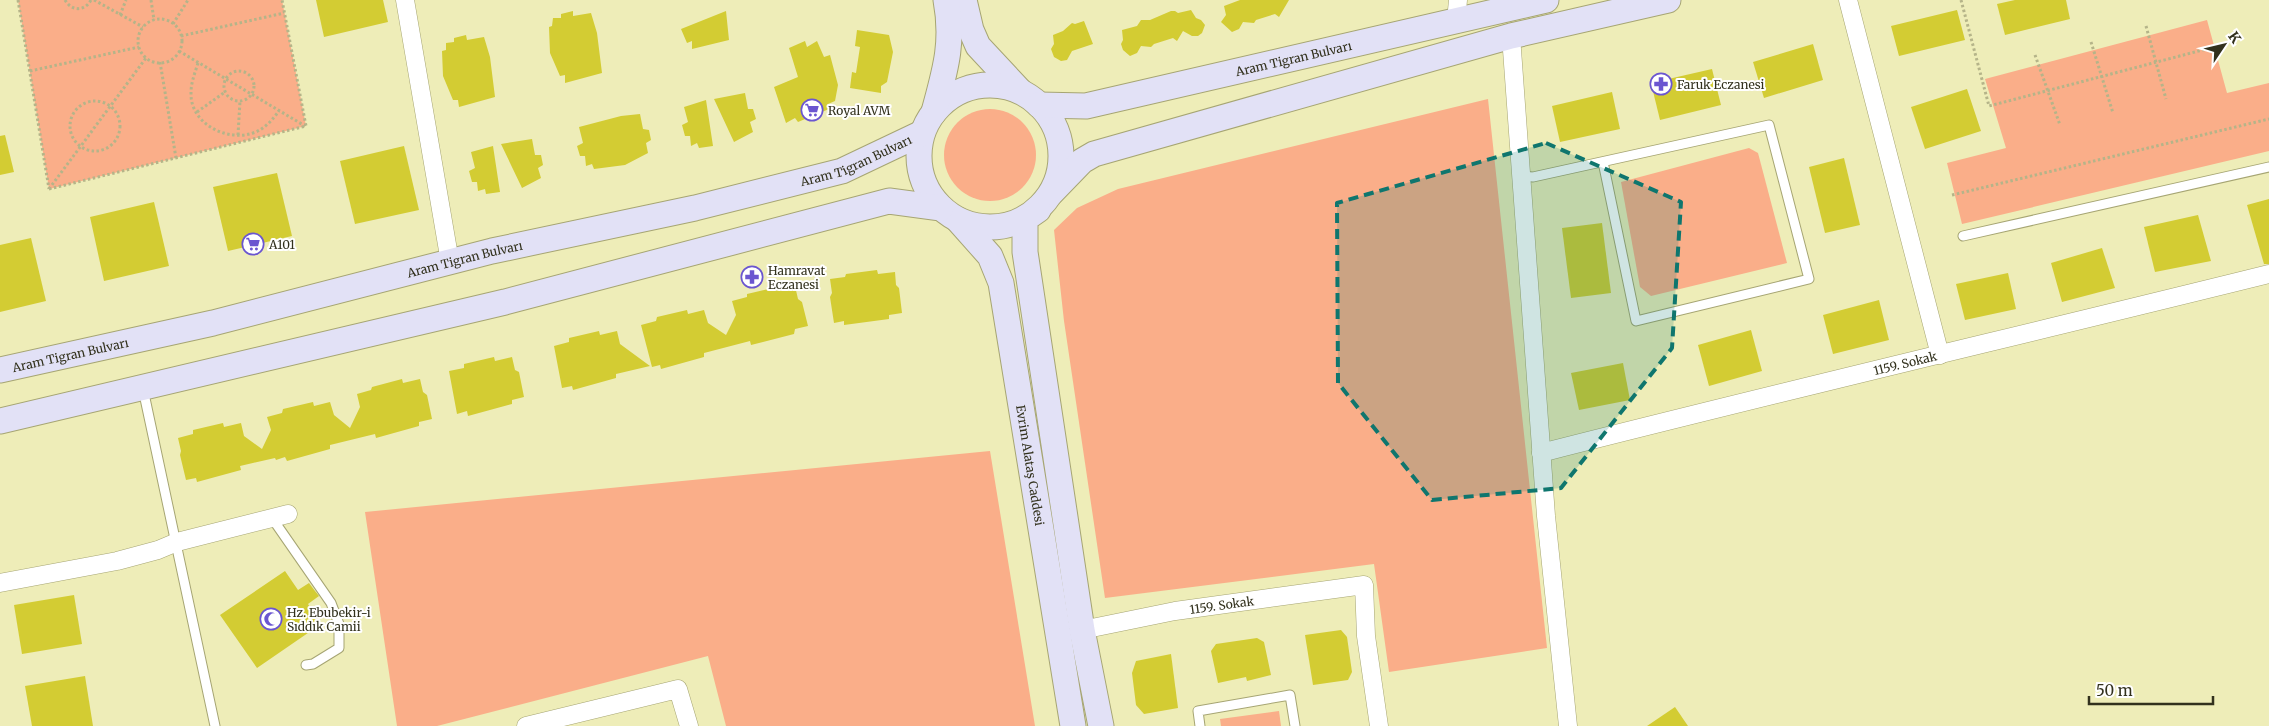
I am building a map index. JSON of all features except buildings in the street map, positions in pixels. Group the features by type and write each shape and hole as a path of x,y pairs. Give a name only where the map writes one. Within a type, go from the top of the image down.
{"main road":[{"path":"946,0 950,24 948,61 919,153 921,173 928,192 949,214"},
{"path":"0,421 505,302 889,201 949,214 978,226 1000,227 1020,221 1045,201 1060,170 1061,146 1054,124 978,46 971,30 964,0"},
{"name":"Aram Tigran Bulvarı","path":"1030,98 1086,106 1457,10 1546,0"},
{"path":"1101,726 1082,630 1025,252 1025,219 1045,201 1082,161 1094,154 1511,36 1668,0"},
{"path":"928,123 951,96 973,87 997,85 1030,98"},
{"name":"Aram Tigran Bulvarı","path":"0,370 213,323 450,262 695,208 842,172 928,123"},
{"name":"Evrim Alataş Caddesi","path":"949,214 990,256 1001,284 1073,726"}],"street":[{"path":"405,0 450,262"},
{"path":"1848,0 1940,355"},
{"path":"1511,36 1546,516 1568,726"},
{"name":"1159. Sokak","path":"1541,453 1728,405 2269,274"},
{"path":"0,583 117,561 158,550 177,542 280,516"},
{"name":"1159. Sokak","path":"1082,630 1175,611 1364,585 1366,636 1379,726"},
{"path":"526,726 678,688 689,726"}],"lane":[{"path":"1520,176 1533,177 1769,125 1809,279 1636,321 1603,162"},
{"path":"1963,236 2269,167"},
{"path":"142,386 215,726"},
{"path":"280,516 331,603 339,624 339,648 313,664 306,665"},
{"path":"1200,726 1198,711 1290,695 1295,726"}],"path":[{"path":"18,0 49,189"},
{"path":"65,0 67,4 76,9 86,7 93,0 143,27"},
{"path":"120,15 126,0"},
{"path":"151,0 154,20"},
{"path":"173,24 188,0"},
{"path":"282,0 306,126"},
{"path":"1961,0 1989,106 2214,48"},
{"path":"181,36 284,13"},
{"path":"161,19 173,24 181,36 179,51 174,57 160,62 146,58 139,47 138,40 143,27 154,20 161,19"},
{"path":"2146,26 2166,100"},
{"path":"2091,42 2113,113"},
{"path":"30,71 139,47"},
{"path":"179,51 306,126"},
{"path":"2035,56 2060,125"},
{"path":"49,189 146,58"},
{"path":"160,62 176,158"},
{"path":"198,63 190,95 196,112 208,127 223,134 238,136 253,133 268,125 279,111"},
{"path":"226,79 237,72 246,74 252,81 251,94"},
{"path":"226,79 225,92 231,99 240,101 251,94"},
{"path":"196,112 225,92"},
{"path":"238,136 240,101"},
{"path":"88,102 104,102 110,106 120,120 118,137 106,149 88,150 81,146 71,134 71,118 75,111 88,102"},
{"path":"1952,195 2269,119"},
{"path":"49,189 306,126"}],"highlighted area":[{"path":"1546,143 1681,202 1672,348 1561,488 1432,500 1338,383 1337,203"}],"shaded area":[{"path":"18,0 282,0 306,126 49,189"},
{"path":"2207,20 2227,93 2269,83 2269,151 1962,224 1947,163 2006,148 1985,79"},
{"path":"1488,99 1547,648 1389,672 1374,564 1105,598 1064,321 1054,230 1077,208 1118,189"},
{"path":"990,109 1008,113 1022,123 1032,137 1036,155 1032,173 1022,187 1008,197 990,201 972,197 958,187 948,173 944,155 948,137 958,123 972,113"},
{"path":"1749,148 1758,153 1787,263 1651,296 1640,287 1621,182"},
{"path":"990,451 1035,726 726,726 708,656 437,726 397,726 365,512"},
{"path":"1279,711 1281,726 1221,726 1220,719"}],"place":[{"name":"Faruk Eczanesi","path":"1661,84"},
{"name":"Royal AVM","path":"812,110"},
{"name":"A101","path":"253,244"},
{"name":"Hamravat Eczanesi","path":"752,277"},
{"name":"Hz. Ebubekir-i Sıddık Camii","path":"271,619"}]}
